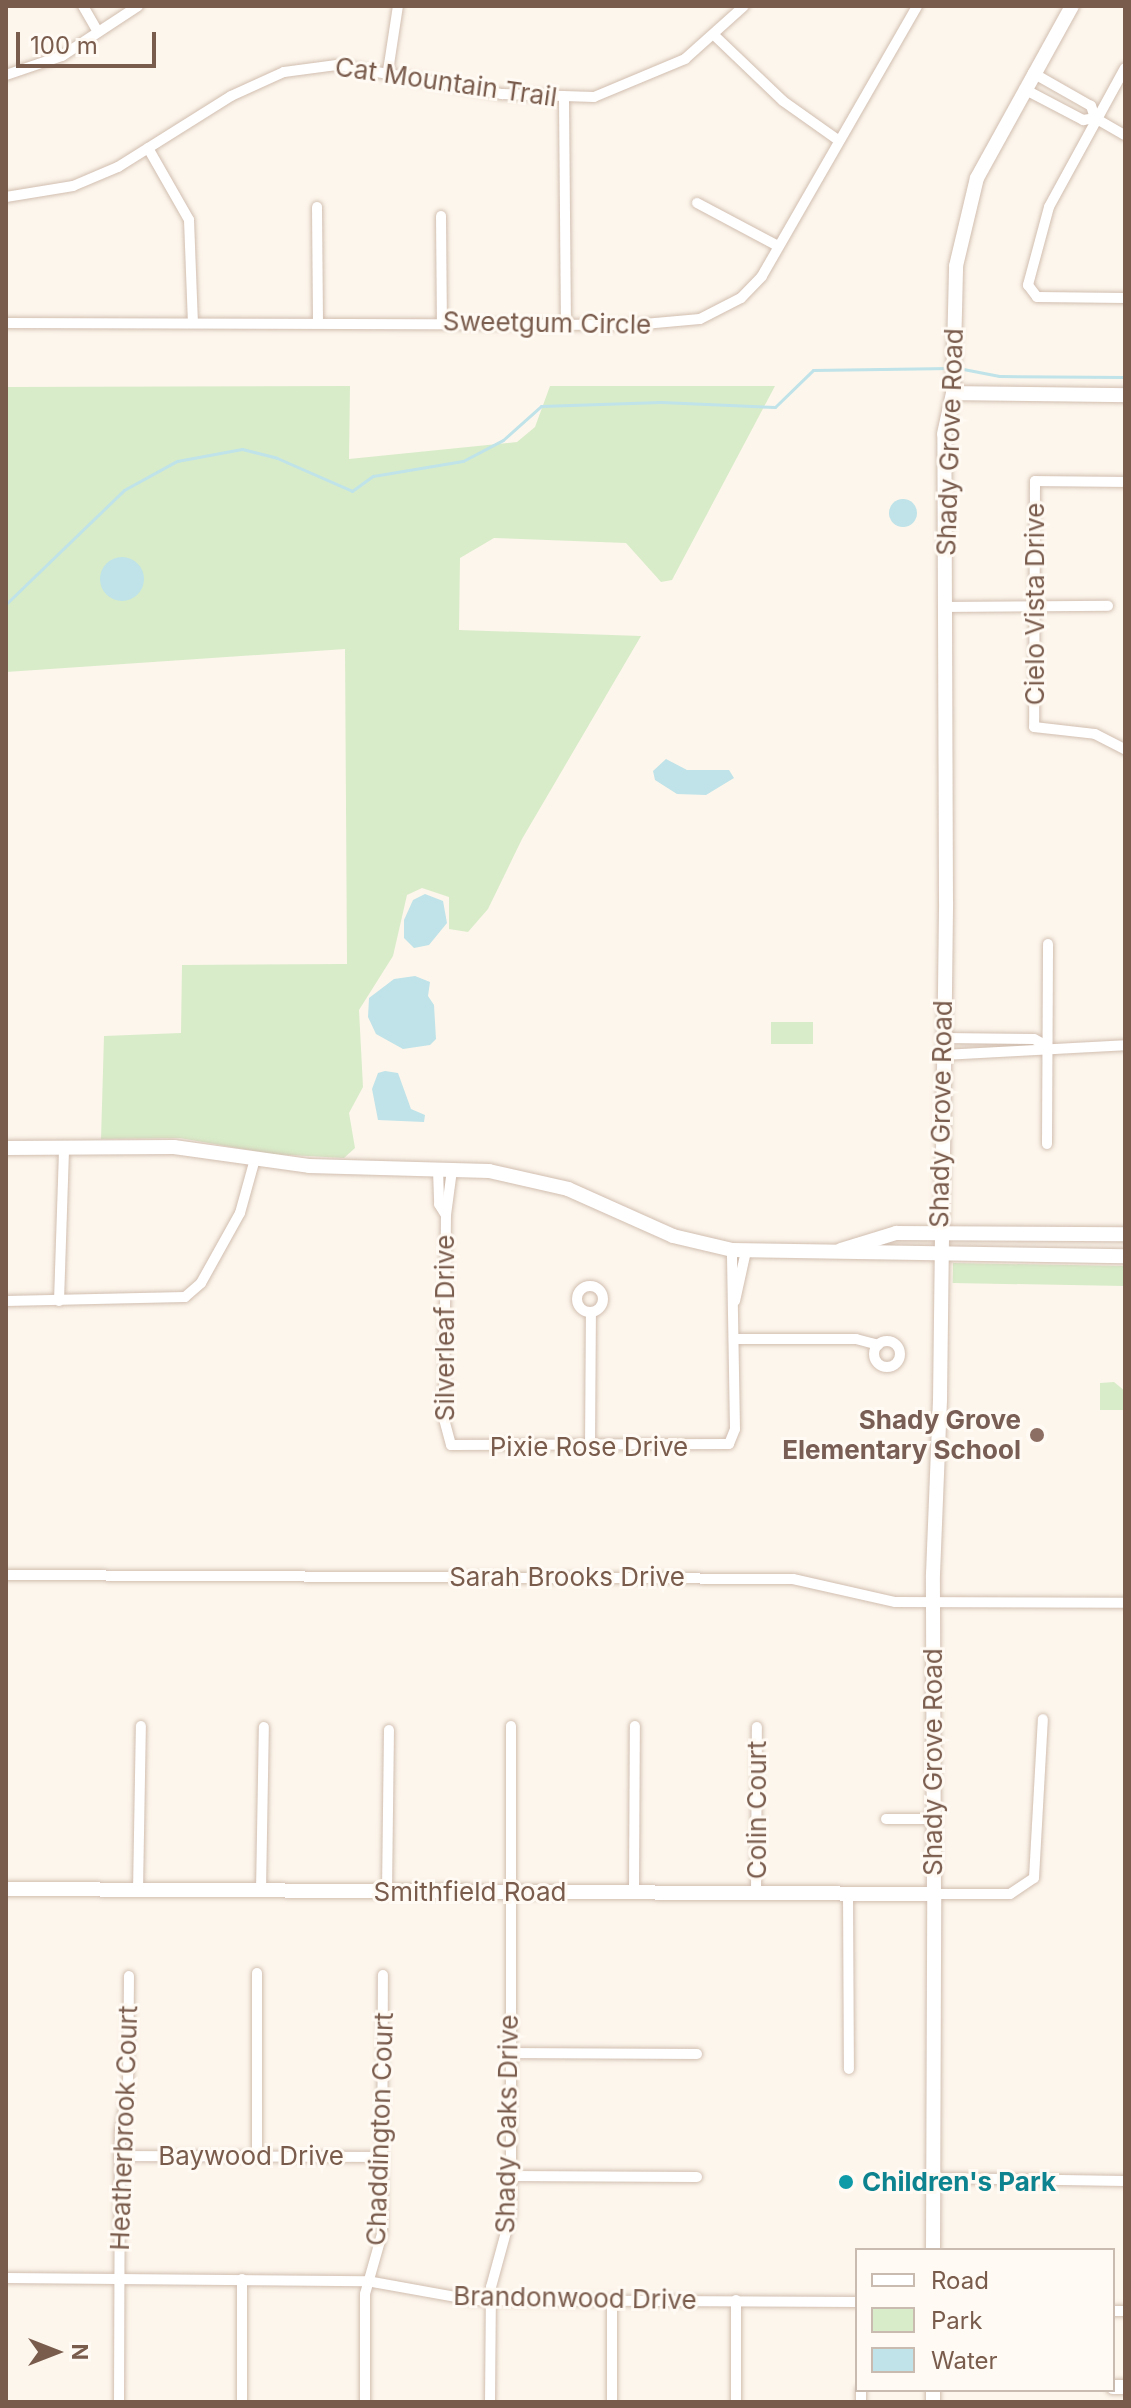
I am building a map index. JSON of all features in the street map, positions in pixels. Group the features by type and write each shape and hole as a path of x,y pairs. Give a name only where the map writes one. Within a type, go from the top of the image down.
{"main road":[{"name":"Shady Grove Road","path":"933,2248 934,1894 931,1819 943,1055 944,434 953,386 956,266 964,218 977,178 1072,6"},
{"path":"953,386 1125,395"},
{"path":"6,1148 174,1147 321,1167 445,1170 546,1182 673,1236 739,1251 1125,1256"},
{"path":"831,1253 882,1234 1125,1234"},
{"name":"Smithfield Road","path":"6,1889 934,1894"}],"street":[{"path":"83,6 98,32"},
{"path":"6,75 43,66 138,6"},
{"path":"388,71 398,6"},
{"name":"Cat Mountain Trail","path":"6,197 73,186 148,148 231,96 284,72 337,65 388,71 502,94 564,99 594,97 641,82 685,59 744,6"},
{"name":"Sweetgum Circle","path":"6,323 633,325 700,319 741,298 778,246 917,6"},
{"path":"714,35 783,101 838,140"},
{"path":"1125,68 1049,207 1029,271 1030,292 1037,297 1125,298"},
{"path":"1033,73 1091,106 1095,118"},
{"path":"1024,89 1083,120 1095,118 1125,135"},
{"path":"564,99 566,323"},
{"path":"148,148 189,220 193,322"},
{"path":"697,203 778,246"},
{"path":"317,207 318,323"},
{"path":"441,216 442,322"},
{"name":"Cielo Vista Drive","path":"1125,482 1035,481 1034,727 1095,734 1125,749"},
{"path":"945,607 1108,606"},
{"path":"1047,1144 1048,944"},
{"path":"943,1038 1034,1039 1047,1046"},
{"path":"943,1055 1035,1051 1047,1046 1125,1045"},
{"path":"59,1301 64,1148"},
{"path":"6,1301 169,1301 190,1295 244,1205 255,1159"},
{"name":"Silverleaf Drive","path":"445,1170 446,1440"},
{"path":"739,1251 736,1339 856,1339 878,1345"},
{"path":"590,1447 591,1313"},
{"name":"Pixie Rose Drive","path":"446,1440 459,1446 590,1447 714,1447 732,1441 736,1339"},
{"name":"Sarah Brooks Drive","path":"6,1575 793,1579 869,1598 933,1604 1125,1603"},
{"path":"934,1894 1010,1894 1034,1878 1043,1719"},
{"path":"138,1891 141,1726"},
{"name":"Shady Oaks Drive","path":"490,2402 490,2300 494,2269 510,2229 511,1726"},
{"path":"634,1891 635,1726"},
{"path":"261,1891 264,1727"},
{"name":"Colin Court","path":"756,1893 757,1727"},
{"path":"387,1892 389,1730"},
{"path":"886,1819 931,1819"},
{"path":"848,1893 849,2069"},
{"path":"257,1973 257,2155"},
{"name":"Chaddington Court","path":"365,2402 367,2281 382,2234 383,1975"},
{"name":"Heatherbrook Court","path":"119,2402 119,2156 128,2090 129,1976"},
{"path":"510,2053 697,2054"},
{"name":"Baywood Drive","path":"119,2156 383,2157"},
{"path":"510,2176 697,2177"},
{"path":"933,2178 1125,2181"},
{"name":"Brandonwood Drive","path":"6,2278 367,2281 490,2300 855,2302"},
{"path":"242,2279 242,2402"},
{"path":"612,2300 612,2402"},
{"path":"736,2300 736,2402"}],"green space":[{"path":"350,386 349,459 517,442 535,427 550,386 775,386 672,580 661,582 626,543 494,538 460,558 459,630 641,636 522,839 488,909 468,932 449,929 449,897 422,888 407,895 393,956 359,1010 363,1087 349,1113 355,1148 344,1158 271,1154 180,1138 101,1139 104,1036 181,1033 182,965 347,964 345,649 6,672 6,387"},
{"path":"771,1022 813,1022 813,1044 771,1044"},
{"path":"953,1263 1125,1266 1125,1286 953,1283"},
{"path":"1114,1382 1125,1391 1125,1410 1100,1410 1100,1383"}],"water":[{"path":"903,499 913,503 917,513 913,523 903,527 893,523 889,513 893,503"},
{"path":"122,557 138,563 144,579 138,595 122,601 106,595 100,579 106,563"},
{"path":"666,759 687,770 729,770 734,778 706,795 677,794 655,780 653,771"},
{"path":"425,894 443,901 447,923 429,945 414,948 404,938 404,920 413,900"},
{"path":"415,976 430,982 428,996 434,1005 436,1039 430,1045 403,1049 376,1034 368,1017 369,998 394,979"},
{"path":"378,1073 398,1073 411,1109 425,1115 424,1122 378,1120 372,1089"}],"waterway":[{"path":"6,604 124,490 177,461 242,449 277,458 352,491 373,476 463,461 503,440 541,406 661,402 775,407 813,370 950,368"},
{"path":"958,368 999,376 1125,377"}],"place":[{"name":"Shady Grove Elementary School","path":"1037,1435"},
{"name":"Children's Park","path":"846,2182"}]}
